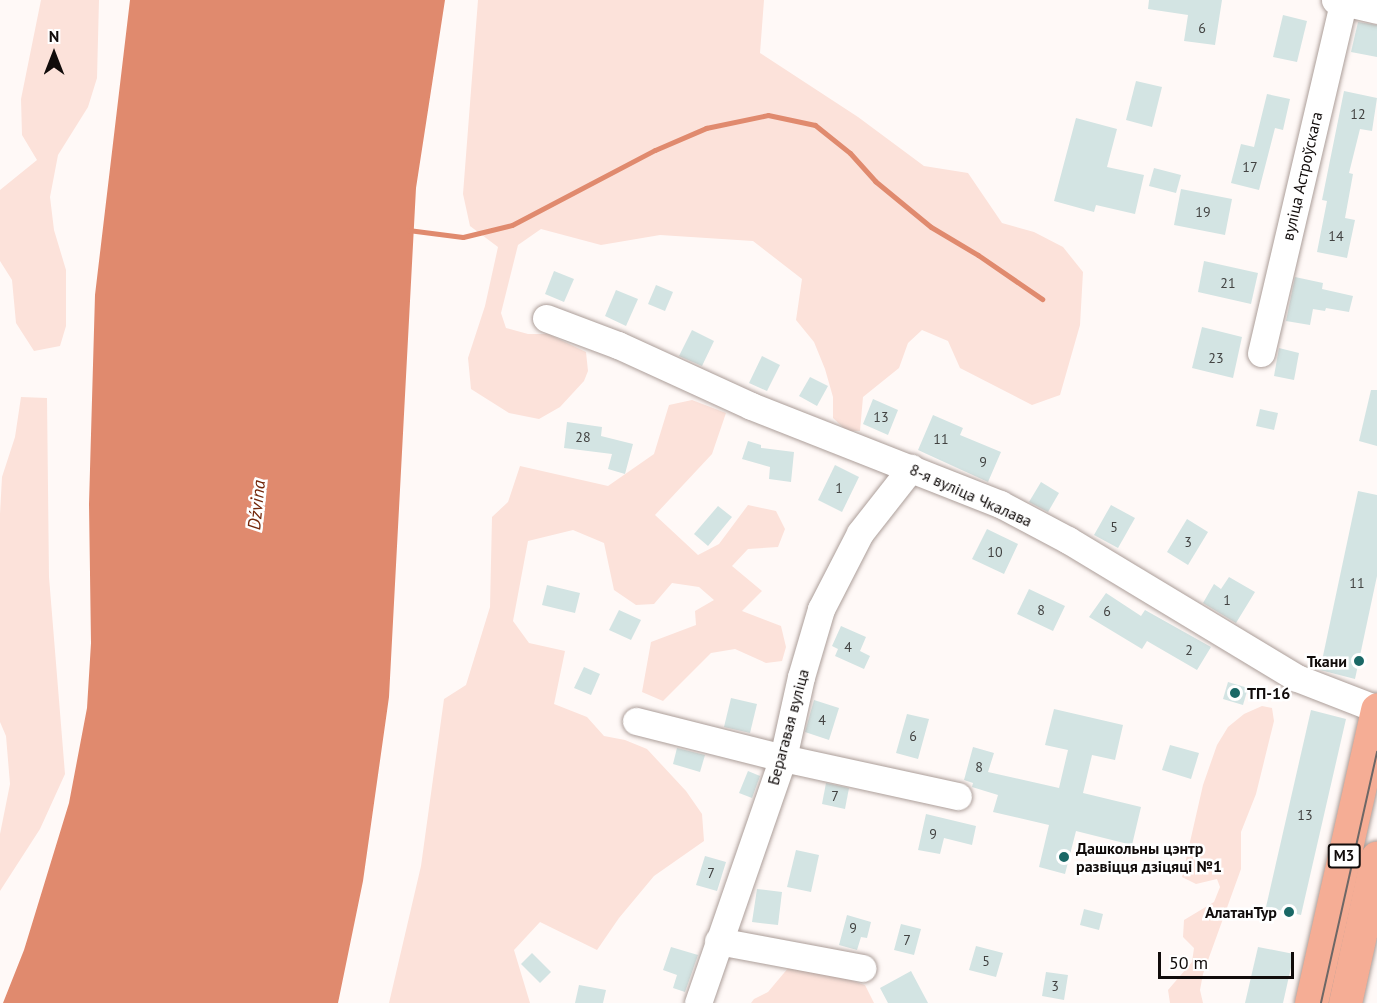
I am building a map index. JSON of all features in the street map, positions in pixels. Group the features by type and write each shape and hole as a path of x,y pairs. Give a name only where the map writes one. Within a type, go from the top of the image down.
{"main road":[{"name":"М3","path":"1311,1003 1377,709"},
{"name":"М3","path":"1345,1003 1377,857"}],"street":[{"path":"1341,0 1377,10"},
{"name":"вуліца Астроўскага","path":"1261,353 1341,0"},
{"name":"8-я вуліца Чкалава","path":"546,318 618,345 751,406 1000,504 1068,540 1297,678 1377,709"},
{"name":"Берагавая вуліца","path":"698,1003 783,758 801,677 821,609 860,533 910,468"},
{"path":"636,721 783,758 958,796"},
{"path":"718,941 862,968"}],"shaded area":[{"path":"41,0 99,0 97,78 88,107 58,155 50,197 54,230 66,270 66,326 60,346 34,351 16,323 12,280 0,261 0,190 37,160 22,135 21,99"},
{"path":"478,0 764,0 760,53 858,117 924,166 968,173 1002,223 1034,232 1063,247 1083,272 1080,325 1060,395 1032,405 960,368 948,341 922,330 908,343 899,368 863,397 860,431 847,431 833,418 833,397 825,369 814,342 796,320 802,279 753,241 660,235 601,245 541,229 518,245 501,313 506,328 528,334 548,334 586,352 588,371 584,381 560,407 539,419 509,413 471,389 468,358 485,306 498,247 470,226 463,194"},
{"path":"21,397 47,398 49,577 65,774 40,829 0,891 0,834 10,784 6,736 0,722 0,514 2,477 15,437"},
{"path":"692,400 726,413 712,454 655,515 698,555 719,544 748,505 776,511 785,529 778,547 748,549 732,566 762,591 742,611 781,626 786,647 782,661 766,663 735,649 711,653 663,701 642,692 651,642 696,625 695,611 714,600 699,587 672,583 654,604 636,605 614,590 604,543 573,530 528,541 513,621 529,643 565,651 554,704 587,717 604,736 625,740 647,749 686,791 702,814 704,841 654,876 619,918 597,950 540,922 514,950 530,1003 389,1003 421,866 444,699 466,685 490,607 492,517 508,502 520,466 608,486 654,454 669,405"},
{"path":"1262,706 1272,708 1274,721 1256,794 1241,832 1241,869 1203,974 1200,990 1203,1003 1170,1003 1168,990 1192,962 1194,948 1183,937 1184,920 1214,902 1220,887 1217,879 1196,884 1182,877 1203,785 1217,745 1228,727 1244,714"},
{"path":"789,967 837,976 865,985 874,1003 751,1003 768,992"}],"water":[{"name":"Dźvina","path":"130,0 445,0 416,188 389,697 363,881 338,1003 3,1003 24,950 69,803 87,708 91,643 89,504 95,295"}],"building":[{"path":"1149,0 1222,0 1215,45 1184,41 1188,15 1148,9"},
{"path":"1283,15 1307,21 1297,62 1273,57"},
{"path":"1358,22 1377,25 1377,57 1351,52"},
{"path":"1136,81 1162,87 1152,127 1126,120"},
{"path":"1344,91 1377,98 1372,131 1360,129 1349,173 1353,174 1345,218 1355,220 1347,258 1317,252 1327,201 1322,200"},
{"path":"1267,94 1290,99 1283,130 1275,128 1259,190 1231,183 1241,144 1254,147"},
{"path":"1076,118 1117,129 1107,167 1144,175 1135,214 1096,205 1094,212 1054,201"},
{"path":"1154,168 1181,175 1176,193 1149,186"},
{"path":"1181,189 1232,199 1225,235 1174,225"},
{"path":"1204,261 1258,273 1251,304 1198,292"},
{"path":"554,271 574,279 564,302 545,294"},
{"path":"1295,277 1323,283 1322,289 1353,296 1349,312 1326,308 1325,311 1313,309 1310,325 1286,321"},
{"path":"656,285 673,292 665,311 648,304"},
{"path":"616,290 638,299 626,326 605,316"},
{"path":"1202,327 1242,337 1233,378 1192,368"},
{"path":"692,330 714,341 702,366 679,356"},
{"path":"1279,348 1299,353 1294,380 1274,376"},
{"path":"762,356 780,365 767,391 749,383"},
{"path":"810,377 828,386 817,406 799,396"},
{"path":"1371,390 1377,390 1377,446 1359,441"},
{"path":"873,399 898,410 888,435 863,424"},
{"path":"1260,409 1278,413 1274,430 1256,426"},
{"path":"933,415 963,428 960,435 1001,452 988,482 918,450"},
{"path":"567,422 602,427 601,436 633,444 625,474 608,469 612,454 564,448"},
{"path":"748,441 761,445 761,448 794,452 791,482 769,479 770,467 742,459"},
{"path":"835,465 859,477 842,512 818,500"},
{"path":"1041,482 1059,493 1048,512 1029,502"},
{"path":"1358,491 1377,495 1377,576 1355,679 1320,670"},
{"path":"1111,505 1135,518 1118,548 1094,535"},
{"path":"718,506 732,517 708,546 694,534"},
{"path":"1187,519 1208,532 1188,565 1167,552"},
{"path":"987,529 1018,544 1004,574 972,559"},
{"path":"1229,577 1255,592 1236,623 1203,603 1214,584 1221,589"},
{"path":"547,585 580,593 575,613 542,605"},
{"path":"1029,589 1065,606 1053,631 1017,614"},
{"path":"1106,593 1141,616 1145,610 1211,647 1197,670 1147,641 1142,649 1089,617"},
{"path":"619,610 641,620 631,640 609,630"},
{"path":"841,626 866,637 860,651 870,656 864,669 835,656 838,649 832,646"},
{"path":"584,667 600,674 591,695 574,688"},
{"name":"ТП-16","path":"1228,682 1248,688 1243,705 1223,699"},
{"path":"731,698 757,704 750,733 724,727"},
{"path":"814,700 839,708 829,740 805,732"},
{"path":"1054,709 1123,725 1115,760 1092,755 1083,793 1141,807 1132,845 1076,831 1065,874 1039,867 1049,825 993,812 998,795 972,787 973,783 964,780 973,747 994,753 988,772 1059,788 1068,750 1045,745"},
{"path":"1311,710 1346,719 1301,915 1266,907"},
{"path":"907,714 929,719 918,759 896,753"},
{"path":"1170,745 1199,753 1191,779 1162,770"},
{"path":"677,748 705,755 700,772 673,764"},
{"path":"748,771 760,776 752,798 739,793"},
{"path":"826,783 849,788 845,809 822,804"},
{"path":"926,814 976,826 972,845 944,838 940,854 918,850"},
{"path":"796,850 819,855 811,892 787,887"},
{"path":"705,856 726,862 717,891 696,885"},
{"path":"757,889 782,892 778,925 752,922"},
{"path":"1084,909 1103,914 1099,930 1080,925"},
{"path":"847,915 871,922 867,938 861,937 857,950 839,945"},
{"path":"901,924 921,929 914,955 894,950"},
{"path":"976,946 1003,953 996,977 969,970"},
{"path":"671,947 698,955 685,992 673,988 677,975 663,970"},
{"path":"1258,947 1294,954 1283,1003 1245,1003"},
{"path":"532,953 551,972 540,983 521,964"},
{"path":"911,971 928,1003 888,1003 880,988"},
{"path":"1046,972 1068,975 1064,1000 1042,996"},
{"path":"579,985 606,990 603,1003 575,1003"}],"waterway":[{"path":"408,230 463,237 512,225 655,150 706,128 768,115 815,125 850,153 875,181 931,227 978,255 1042,299"}],"tram line":[{"path":"1321,1003 1377,752"}],"place":[{"name":"Ткани","path":"1359,661"},
{"name":"ТП-16","path":"1235,693"},
{"name":"Дашкольны цэнтр развіцця дзіцяці №1","path":"1064,857"},
{"name":"АлатанТур","path":"1289,912"}]}
